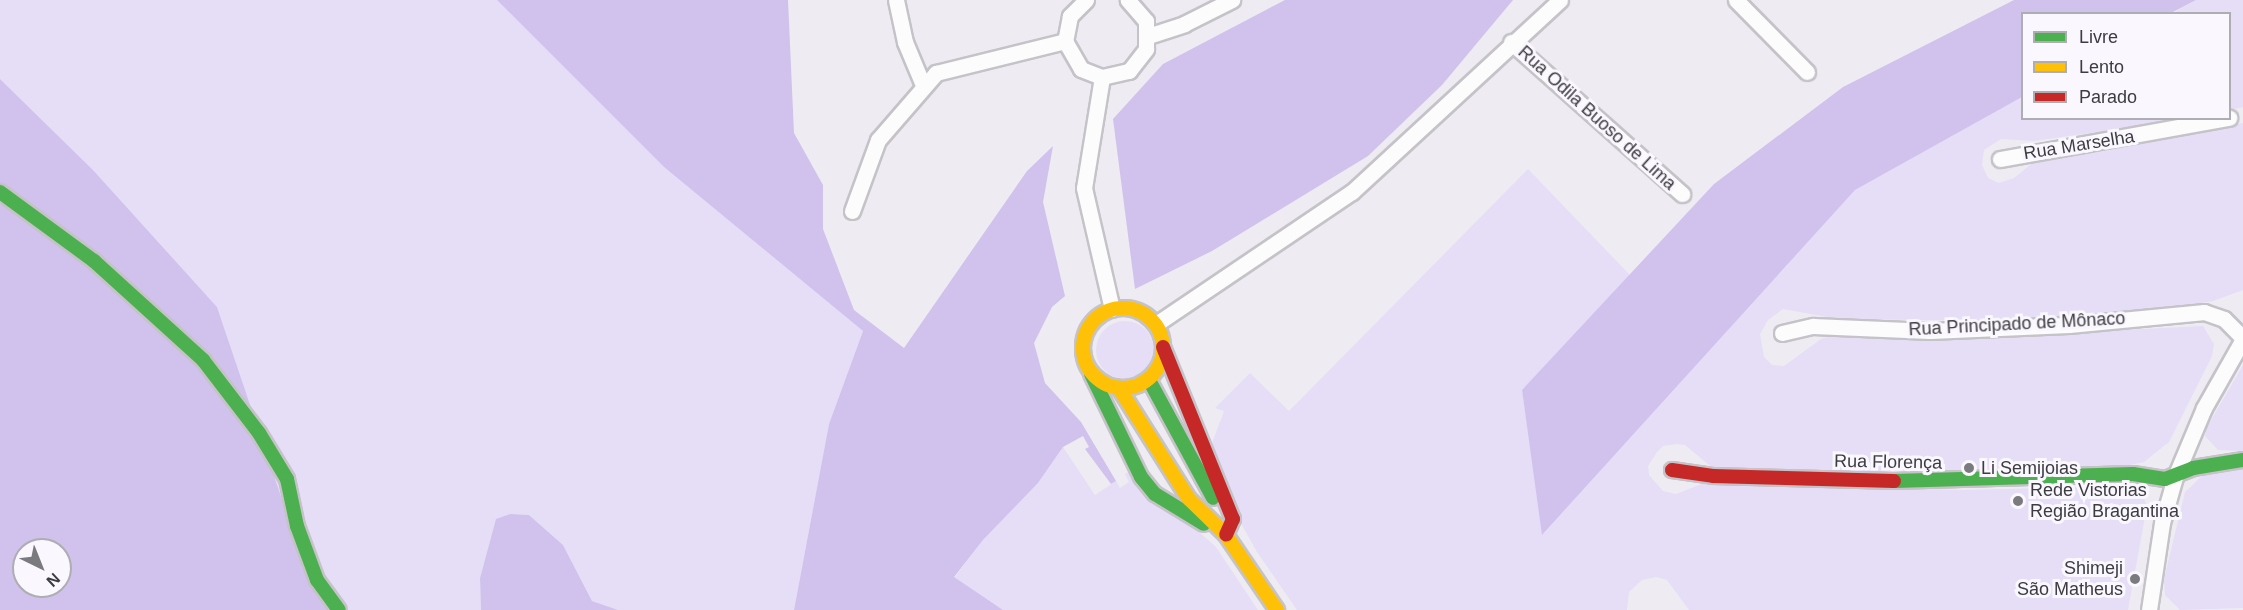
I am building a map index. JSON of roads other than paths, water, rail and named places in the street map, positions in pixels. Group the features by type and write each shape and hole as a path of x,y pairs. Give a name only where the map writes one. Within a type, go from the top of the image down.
{"street":[{"path":"896,0 905,42 923,86"},
{"path":"1086,0 1070,16 1065,42 1081,69 1102,77 1129,71 1139,62 1148,36 1139,9 1128,0"},
{"path":"1148,36 1184,24 1232,0"},
{"path":"1156,324 1352,192 1427,127 1511,42 1560,0"},
{"path":"1736,0 1807,72"},
{"path":"852,211 878,140 936,73 1065,42"},
{"name":"Rua Odila Buoso de Lima","path":"1511,42 1682,194"},
{"path":"1102,77 1084,188 1112,309"},
{"name":"Rua Marselha","path":"2000,159 2218,120"},
{"path":"0,192 94,261 202,360 259,433 287,478 297,526 317,580 339,610"},
{"path":"1112,309 1136,310 1156,324 1233,519 1226,535 1155,494 1141,477 1091,373 1082,349 1084,335 1095,319 1112,309"},
{"name":"Rua Principado de Mônaco","path":"1782,333 1813,326 1930,331 2069,325 2204,312 2224,319 2243,338"},
{"path":"2149,610 2163,523 2175,477 2204,408 2243,338"},
{"path":"1126,391 1149,380 1158,367 1163,346"},
{"path":"1091,373 1126,391 1190,499 1226,535 1277,610"},
{"path":"1149,380 1215,501 1226,535"},
{"path":"1118,427 1126,391"},
{"path":"2175,477 2193,468 2243,460"},
{"name":"Rua Florença","path":"1672,470 1713,476 1916,482 2133,474 2175,477"},
{"path":"1176,508 1190,499 1203,495 1215,501"}],"place":[{"name":"Li Semijoias","path":"1969,468"},
{"name":"Rede Vistorias Região Bragantina","path":"2018,501"},
{"name":"Shimeji São Matheus","path":"2135,579"}]}
